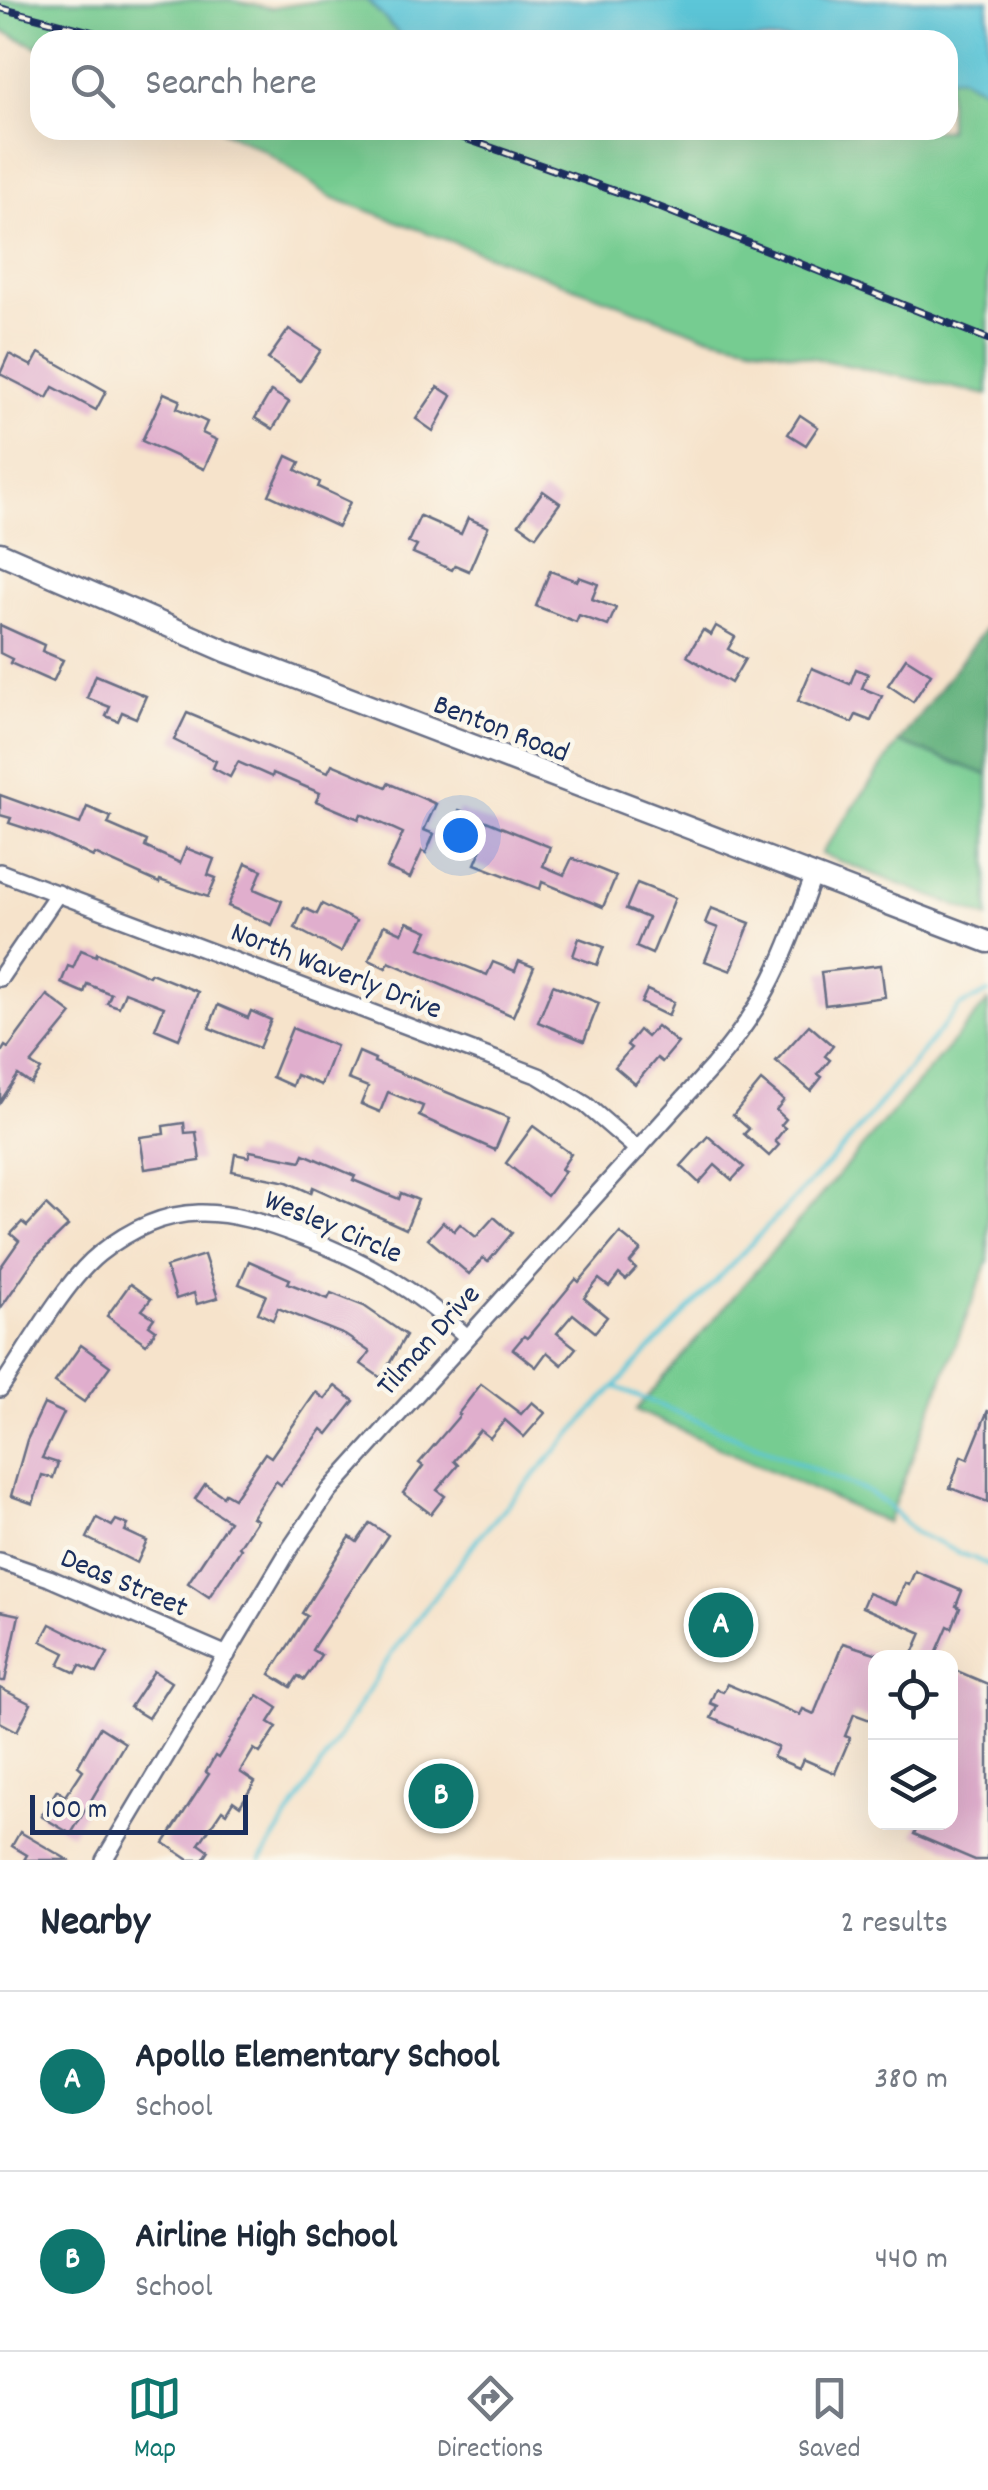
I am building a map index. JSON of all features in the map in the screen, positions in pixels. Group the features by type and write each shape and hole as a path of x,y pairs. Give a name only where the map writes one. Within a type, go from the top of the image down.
{"main road":[{"name":"Benton Road","path":"0,553 228,652 988,942"}],"street":[{"name":"North Waverly Drive","path":"0,872 540,1076 586,1104 638,1150"},
{"name":"Tilman Drive","path":"104,1860 328,1491 751,1020 784,957 812,877"},
{"path":"0,978 58,894"},
{"name":"Wesley Circle","path":"0,1388 88,1264 139,1228 190,1213 221,1212 257,1220 356,1258 412,1290 466,1336"},
{"name":"Deas Street","path":"0,1561 49,1578 226,1656"}],"green space":[{"path":"0,0 229,0 272,8 326,0 367,0 396,30 30,30 30,44 0,30"},
{"path":"960,77 988,91 988,395 701,334 331,197 262,149 242,140 958,140"},
{"path":"988,625 988,775 899,742"},
{"path":"899,742 988,775 988,918 821,854"},
{"path":"988,1001 988,1261 887,1523 636,1410"}],"water":[{"path":"367,0 988,0 988,91 958,77 958,30 396,30"}],"building":[{"path":"289,329 321,350 300,381 268,359"},
{"path":"39,353 106,391 96,410 53,387 47,398 0,374 9,354 32,366"},
{"path":"438,387 452,396 433,431 416,419"},
{"path":"271,391 289,402 273,429 255,418"},
{"path":"164,393 180,400 177,408 207,422 202,433 217,440 204,469 142,441"},
{"path":"800,415 818,427 806,445 788,434"},
{"path":"287,456 300,462 296,470 320,482 318,487 350,502 338,527 269,495"},
{"path":"543,491 560,503 536,536 519,524"},
{"path":"420,516 461,534 468,518 488,527 469,571 455,565 452,570 413,553 417,546 408,542"},
{"path":"550,571 598,584 592,599 616,608 608,626 579,615 576,622 536,606"},
{"path":"0,625 44,645 42,651 63,660 53,682 10,663 12,659 0,653"},
{"path":"716,626 735,637 728,649 745,659 731,683 687,656 703,630 711,635"},
{"path":"906,658 931,674 913,702 888,685"},
{"path":"812,668 850,684 856,669 868,674 862,688 882,696 871,721 856,715 852,723 798,701"},
{"path":"96,675 146,696 136,718 122,712 118,721 106,716 110,707 87,698"},
{"path":"187,713 328,772 332,764 436,804 424,830 434,834 410,878 387,868 403,833 361,814 359,819 316,801 320,793 273,773 272,777 238,762 230,777 213,768 216,761 174,740"},
{"path":"0,795 80,824 87,807 111,817 108,824 147,841 145,847 180,863 186,848 214,859 208,875 216,878 208,897 160,880 159,883 95,854 93,857 9,823 11,818 0,815"},
{"path":"459,810 550,847 543,866 564,875 572,858 616,876 603,907 542,882 540,889 475,864 481,850 448,836"},
{"path":"246,863 262,870 254,889 282,901 272,925 228,906"},
{"path":"637,883 675,898 652,954 636,947 648,918 626,909"},
{"path":"322,904 356,921 341,952 295,928 304,908 317,914"},
{"path":"711,908 750,923 731,971 705,961 718,928 705,923"},
{"path":"407,922 428,931 420,948 487,975 493,962 515,971 519,961 534,967 513,1016 389,962 386,968 369,960 384,925 402,933"},
{"path":"579,938 604,947 597,965 573,956"},
{"path":"81,950 198,992 179,1039 155,1029 164,1007 125,992 119,1007 107,1003 111,994 87,984 84,993 61,983"},
{"path":"881,965 885,997 825,1005 821,972"},
{"path":"553,985 599,1003 584,1041 538,1022"},
{"path":"647,990 674,1002 668,1016 641,1003"},
{"path":"47,995 72,1014 31,1064 41,1070 31,1084 18,1075 0,1102 0,1054"},
{"path":"218,1005 248,1018 251,1011 271,1020 259,1048 209,1028"},
{"path":"809,1025 833,1046 825,1056 830,1060 818,1074 822,1077 811,1091 776,1061"},
{"path":"657,1026 678,1043 662,1062 657,1058 635,1084 615,1067 631,1048 627,1045 639,1030 647,1037"},
{"path":"292,1028 336,1046 321,1085 296,1075 292,1086 272,1077"},
{"path":"359,1052 375,1059 374,1062 509,1118 495,1150 419,1116 423,1106 388,1092 380,1112 361,1104 368,1087 348,1079"},
{"path":"761,1081 784,1100 776,1110 786,1119 781,1125 785,1128 775,1141 779,1145 769,1156 744,1134 749,1129 733,1115"},
{"path":"184,1123 185,1133 196,1132 200,1161 145,1169 140,1137 164,1134 163,1126"},
{"path":"533,1126 571,1154 561,1169 565,1171 547,1196 506,1163"},
{"path":"708,1136 744,1167 732,1180 715,1165 699,1183 681,1166"},
{"path":"250,1151 301,1161 304,1154 399,1199 401,1193 418,1200 406,1229 313,1187 311,1193 287,1182 232,1171 235,1154 249,1157"},
{"path":"46,1205 68,1226 36,1257 0,1309 0,1268 19,1241 11,1234 22,1222 27,1226"},
{"path":"494,1217 512,1233 488,1262 483,1258 469,1274 428,1239 443,1222 454,1231 460,1224 476,1237"},
{"path":"620,1233 641,1250 630,1263 636,1269 626,1280 619,1274 609,1287 599,1279 584,1298 607,1317 595,1332 573,1314 557,1333 576,1348 562,1365 547,1352 536,1367 513,1349 524,1336 527,1338 576,1279 579,1282"},
{"path":"204,1255 218,1298 197,1304 194,1293 176,1299 166,1267"},
{"path":"249,1261 328,1299 331,1293 364,1306 406,1335 381,1378 361,1364 370,1352 345,1335 278,1308 273,1320 258,1313 266,1295 239,1284"},
{"path":"130,1284 151,1299 142,1310 154,1318 149,1325 156,1330 146,1344 107,1316"},
{"path":"81,1345 110,1366 84,1402 55,1382"},
{"path":"481,1384 521,1414 532,1402 545,1413 524,1437 505,1420 490,1438 480,1430 454,1461 458,1465 437,1490 445,1496 431,1514 403,1493 423,1466 419,1463"},
{"path":"335,1386 354,1401 328,1434 322,1429 281,1485 276,1481 252,1517 257,1520 241,1549 209,1597 188,1583 229,1521 195,1499 205,1484 234,1498 265,1453 271,1457 316,1392 325,1399"},
{"path":"44,1404 64,1413 42,1458 58,1463 53,1478 42,1475 33,1504 11,1496 27,1440"},
{"path":"988,1410 988,1502 950,1488 961,1456 968,1459"},
{"path":"97,1518 112,1526 116,1520 128,1525 125,1531 147,1541 137,1563 87,1538"},
{"path":"370,1523 388,1535 312,1650 321,1655 304,1680 298,1676 291,1687 270,1674 307,1616 302,1613 336,1558 350,1537 357,1542"},
{"path":"915,1571 962,1591 952,1628 948,1626 938,1650 915,1650 922,1633 862,1607 868,1593 896,1604 905,1583 909,1585"},
{"path":"0,1611 19,1615 5,1681 0,1681"},
{"path":"50,1624 108,1653 97,1673 80,1665 76,1673 59,1665 65,1653 41,1641"},
{"path":"843,1643 868,1651 868,1719 854,1714 845,1736 850,1738 835,1773 803,1759 799,1768 773,1757 778,1747 711,1718 717,1706 710,1703 716,1689 723,1692 727,1684 800,1715 803,1709 814,1714"},
{"path":"154,1671 171,1682 148,1718 130,1707"},
{"path":"958,1671 988,1684 988,1860 975,1860 914,1834 916,1830 958,1830"},
{"path":"0,1688 31,1704 17,1731 0,1722"},
{"path":"258,1695 278,1708 269,1722 277,1727 260,1753 254,1749 240,1772 255,1782 240,1806 233,1801 226,1813 222,1810 199,1844 209,1851 203,1860 189,1860 164,1843 209,1774 206,1772 215,1756 218,1758"},
{"path":"100,1727 125,1743 71,1834 41,1816 57,1790 66,1796 83,1770 78,1766"},
{"path":"20,1832 68,1860 24,1860 27,1855 12,1846"}],"waterway":[{"path":"261,1860 392,1653 478,1538 602,1400 844,1147 960,1006 988,993"},
{"path":"616,1387 868,1492 914,1532 969,1557"},
{"path":"973,1558 988,1565"}],"railway":[{"path":"0,8 85,30"},
{"path":"469,140 646,202 988,339"}],"place":[{"name":"Apollo Elementary School","path":"721,1625"},
{"name":"Airline High School","path":"441,1796"}]}
